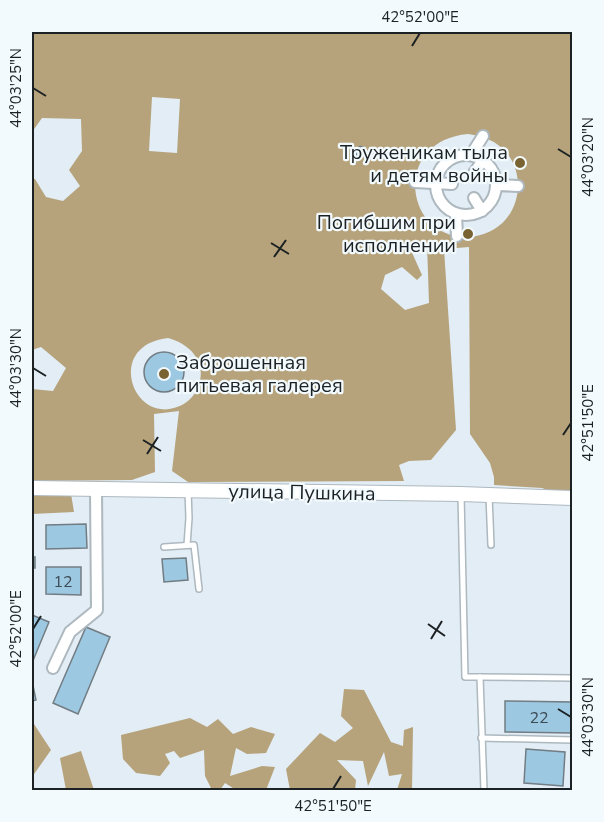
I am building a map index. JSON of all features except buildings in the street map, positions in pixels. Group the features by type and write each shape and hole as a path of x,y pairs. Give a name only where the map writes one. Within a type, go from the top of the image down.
{"street":[{"path":"471,155 483,136"},
{"path":"471,155 483,160 493,171 497,185 493,200 482,211 468,215 456,214 441,201 436,183 438,175 447,162 454,157 471,155"},
{"path":"474,173 483,160"},
{"path":"415,182 452,184"},
{"path":"497,185 518,186"},
{"path":"474,198 482,211"},
{"path":"456,214 457,236"},
{"name":"улица Пушкина","path":"32,488 461,494 573,498"},
{"path":"52,668 70,632 97,610 96,489"}],"lane":[{"path":"187,545 188,490"},
{"path":"461,494 465,676 573,678"},
{"path":"489,495 491,544"},
{"path":"164,547 194,545 199,589"},
{"path":"480,677 484,790"},
{"path":"481,738 573,740"}],"shaded area":[{"path":"32,32 572,32 572,493 556,493 542,488 494,485 490,463 470,434 469,247 444,249 456,430 431,460 409,461 399,465 404,481 188,482 172,471 179,411 154,414 155,472 132,480 32,481 32,389 53,391 66,368 41,347 32,350 32,179 35,179 46,197 63,201 80,186 69,170 82,151 81,119 42,118 32,132","holes":["152,97 180,99 177,153 149,151","468,134 494,142 509,155 517,173 515,202 506,219 494,229 469,237 447,234 431,223 420,208 415,189 417,170 427,153 443,141","427,243 429,303 405,310 381,289 385,275 402,267 417,280 422,275 409,246","168,338 184,345 196,356 201,371 200,380 193,395 183,404 161,409 148,404 138,394 132,382 131,367 136,354 148,344"]},
{"path":"71,494 74,512 32,514 32,495"},
{"path":"344,689 364,690 391,742 403,746 404,730 413,727 412,790 397,790 402,774 389,776 384,752 368,786 363,761 337,760 356,780 355,790 290,790 286,769 320,733 335,742 353,728 341,716"},
{"path":"190,718 207,727 218,719 233,734 251,727 275,734 266,753 247,754 236,748 230,776 262,766 275,767 266,790 236,790 225,783 220,790 212,790 205,776 204,750 180,758 174,751 165,754 170,763 160,776 136,773 123,759 121,735"},
{"path":"32,721 51,750 32,777"},
{"path":"81,751 94,790 66,790 60,758"}],"place":[{"name":"Труженикам тыла и детям войны","path":"520,163"},
{"name":"Погибшим при исполнении","path":"468,234"},
{"name":"Заброшенная питьевая галерея","path":"164,374"}]}
